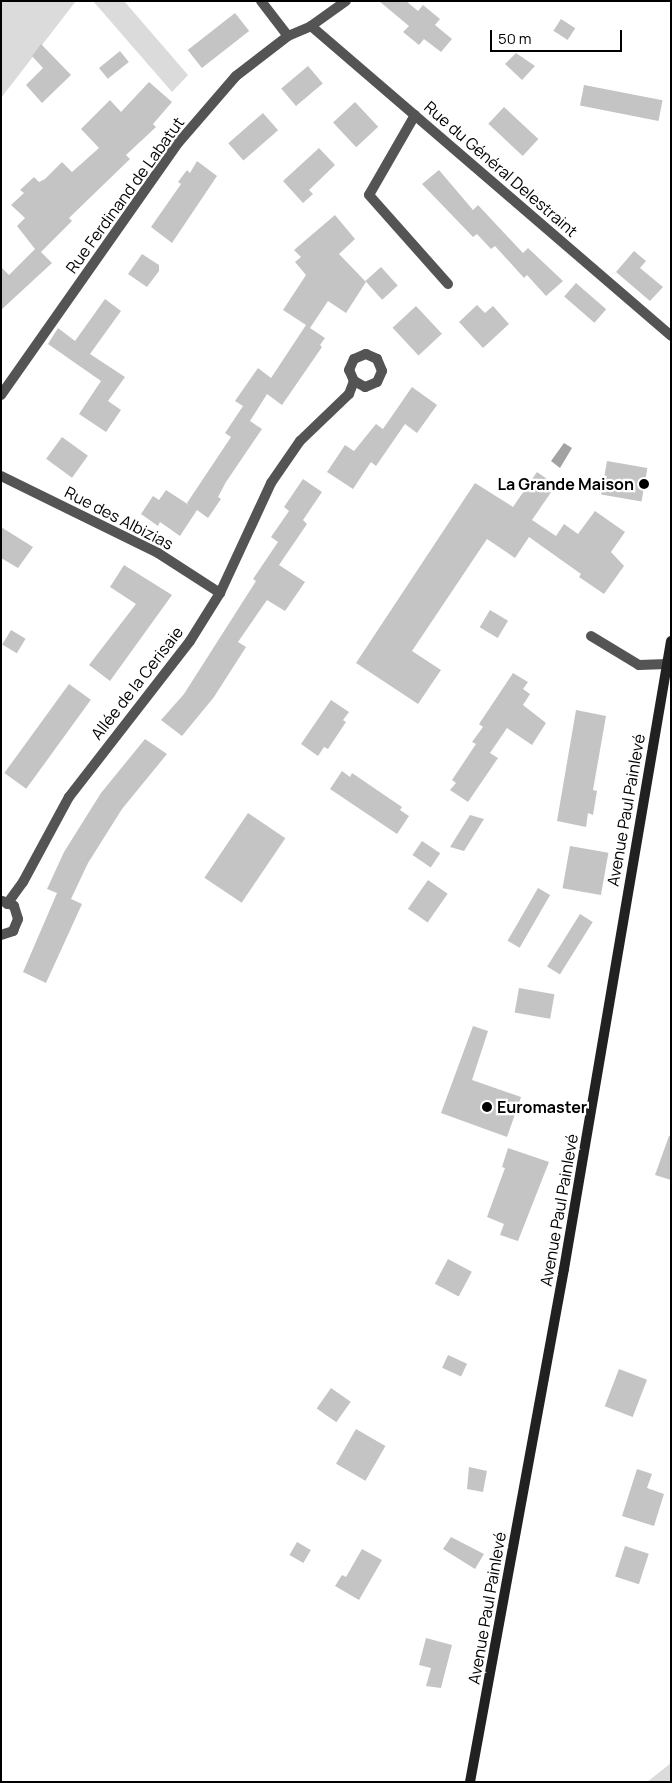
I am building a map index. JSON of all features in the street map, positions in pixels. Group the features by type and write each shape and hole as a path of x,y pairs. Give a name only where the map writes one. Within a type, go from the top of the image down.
{"main road":[{"name":"Avenue Paul Painlevé","path":"470,1782 566,1260 671,641"}],"street":[{"path":"261,1 288,36"},
{"name":"Rue Ferdinand de Labatut","path":"1,395 179,142 236,76 288,36 311,26 346,1"},
{"name":"Rue du Général Delestraint","path":"311,26 671,336"},
{"path":"415,115 369,194 448,284"},
{"name":"Allée de la Cerisaie","path":"1,935 13,931 18,919 14,906 4,902 22,882 68,797 181,654 220,593 271,483 300,441 349,394 354,382"},
{"name":"Rue des Albizias","path":"1,476 158,553 220,593"},
{"path":"591,636 638,665 667,664"}],"shaded area":[{"path":"1,1 76,1 1,98"},
{"path":"93,1 124,1 188,75 172,92"},
{"path":"564,443 572,448 560,468 551,461"},
{"path":"671,1763 671,1782 647,1782"}],"building":[{"path":"379,1 406,1 418,11 423,5 440,19 435,25 452,39 441,52 424,39 419,45 403,32 409,26"},
{"path":"235,13 249,31 202,68 188,50"},
{"path":"561,19 575,28 568,40 553,31"},
{"path":"41,44 71,75 42,103 26,85 43,68 32,56"},
{"path":"120,51 129,62 108,79 99,68"},
{"path":"516,53 535,66 522,80 505,64"},
{"path":"308,66 323,84 296,106 281,88"},
{"path":"149,82 172,102 153,124 156,127 126,155 130,159 69,218 72,221 41,252 52,263 1,310 1,267 9,275 35,249 17,226 25,218 11,205 24,193 20,190 34,177 39,182 45,179 62,162 72,172 99,148 81,129 110,100 121,112"},
{"path":"584,85 663,100 659,121 580,106"},
{"path":"355,102 378,127 356,147 333,122"},
{"path":"504,107 538,139 523,156 488,124"},
{"path":"263,113 278,130 243,161 228,143"},
{"path":"319,148 335,165 309,190 313,194 303,203 283,181"},
{"path":"197,161 217,176 172,243 151,227 181,184 178,182 187,170 190,173"},
{"path":"439,170 473,210 478,205 523,253 528,248 563,281 546,296 527,275 524,278 495,246 491,249 477,234 473,237 422,184"},
{"path":"335,215 355,239 339,254 366,282 346,313 328,301 310,328 325,338 320,345 322,347 282,405 267,394 250,421 262,429 226,482 218,497 221,499 208,518 197,510 180,536 160,522 158,526 141,514 153,496 159,500 166,490 189,505 187,503 231,437 225,433 243,406 235,401 258,368 271,378 306,325 283,310 306,275 295,262 301,257 294,250"},
{"path":"634,251 646,261 640,268 663,287 650,301 616,272"},
{"path":"142,254 159,265 159,271 147,287 128,274"},
{"path":"381,267 398,286 382,300 365,281"},
{"path":"576,283 606,309 594,323 564,297"},
{"path":"105,299 121,311 90,354 125,377 108,401 121,410 106,432 79,414 101,381 48,344 58,328 75,341"},
{"path":"477,305 485,313 493,306 509,324 483,348 459,322"},
{"path":"416,306 442,334 419,356 393,328"},
{"path":"412,387 437,405 417,433 405,424 376,466 371,462 353,489 327,472 345,445 354,451 376,424 383,429"},
{"path":"62,437 88,456 72,478 46,459"},
{"path":"607,461 647,468 641,502 601,494"},
{"path":"537,472 556,485 532,520 556,536 564,524 578,534 595,511 625,532 611,552 624,566 604,594 579,577 581,574 529,537 515,558 487,539 412,651 441,670 418,704 356,663 475,483 513,507"},
{"path":"303,479 322,492 303,520 307,524 279,565 305,582 285,611 267,600 238,642 246,647 214,697 182,736 161,720 184,694 256,581 253,579 278,542 271,537 289,511 284,507"},
{"path":"1,527 33,547 18,568 1,558"},
{"path":"124,565 172,595 110,681 89,665 136,604 110,587"},
{"path":"490,610 508,621 498,638 480,627"},
{"path":"11,630 26,639 17,653 2,645"},
{"path":"513,673 528,682 523,689 530,694 523,705 546,723 532,745 507,728 490,753 498,758 468,802 450,790 456,783 452,780 476,744 472,742 483,727 479,724"},
{"path":"69,684 91,700 26,789 4,773"},
{"path":"331,700 349,712 343,720 346,722 328,749 324,747 318,756 301,744"},
{"path":"576,710 606,716 593,790 597,791 593,815 588,813 586,827 557,821"},
{"path":"145,739 167,754 122,809 88,863 71,899 82,904 46,983 23,972 57,893 47,889 64,852 101,793"},
{"path":"342,771 350,777 352,773 402,807 400,810 409,816 397,834 330,789"},
{"path":"248,813 285,838 242,903 204,878"},
{"path":"470,815 484,819 464,851 450,847"},
{"path":"422,841 440,853 431,867 412,855"},
{"path":"570,846 608,853 601,895 563,888"},
{"path":"428,880 448,894 428,922 408,909"},
{"path":"538,888 550,895 520,948 508,941"},
{"path":"580,914 593,922 560,975 547,967"},
{"path":"519,988 554,994 550,1019 515,1013"},
{"path":"473,1026 488,1031 472,1080 521,1097 507,1137 441,1113"},
{"path":"669,1136 671,1136 671,1180 655,1175"},
{"path":"508,1148 549,1162 518,1241 500,1235 504,1224 487,1217 505,1168 502,1167"},
{"path":"448,1259 472,1272 459,1296 435,1284"},
{"path":"448,1355 467,1364 461,1377 442,1368"},
{"path":"619,1369 647,1380 633,1417 605,1406"},
{"path":"331,1388 351,1402 336,1422 317,1408"},
{"path":"356,1429 385,1446 365,1481 336,1464"},
{"path":"469,1467 487,1471 483,1492 467,1489"},
{"path":"637,1469 652,1474 647,1488 664,1494 654,1526 622,1516"},
{"path":"451,1537 484,1554 475,1569 443,1549"},
{"path":"297,1542 311,1550 303,1563 290,1555"},
{"path":"625,1546 649,1554 639,1584 615,1576"},
{"path":"362,1549 382,1560 359,1600 335,1586 342,1575 346,1577"},
{"path":"426,1638 452,1645 441,1688 426,1686 431,1668 419,1665"}],"place":[{"name":"La Grande Maison","path":"644,484"},
{"name":"Euromaster","path":"487,1107"}]}
